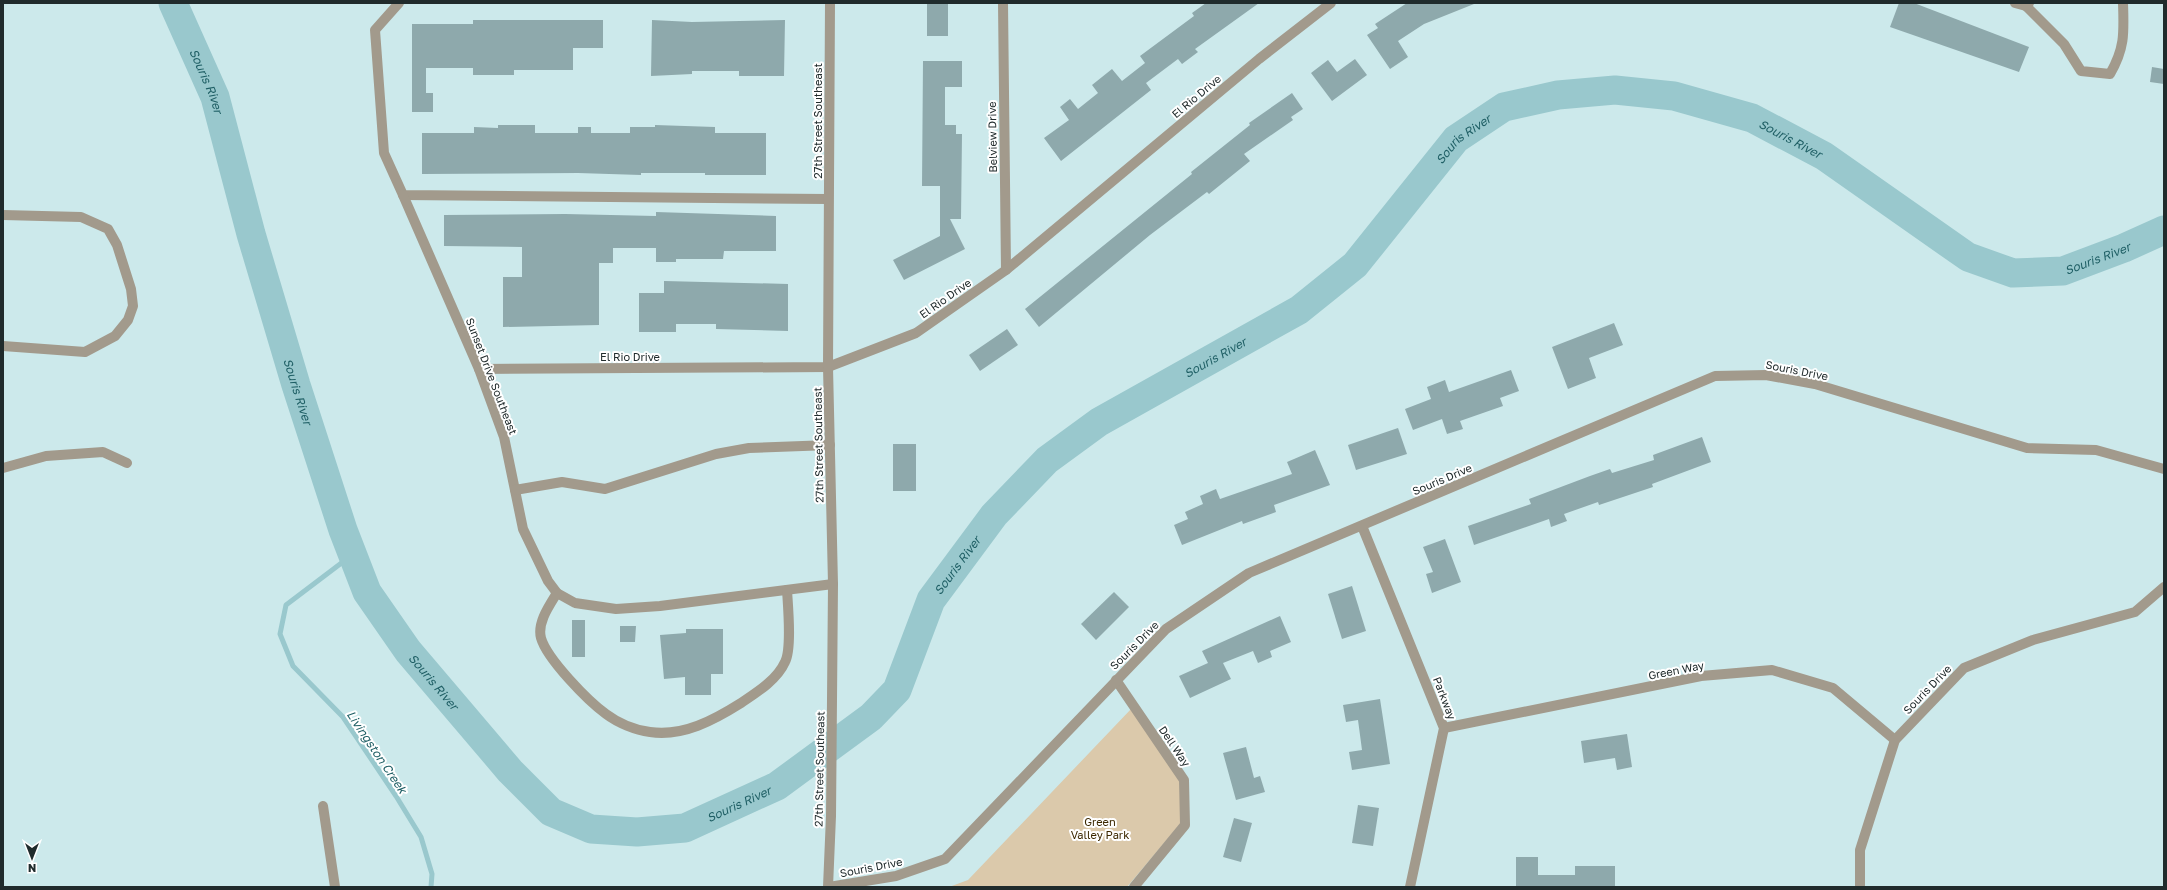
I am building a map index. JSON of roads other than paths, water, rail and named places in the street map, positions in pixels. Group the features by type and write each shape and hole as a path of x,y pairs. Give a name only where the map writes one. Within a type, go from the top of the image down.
{"street":[{"name":"Sunset Drive Southeast","path":"399,3 375,30 384,153 479,369 504,437 523,529 548,581 557,593"},
{"name":"27th Street Southeast","path":"828,887 831,816 833,584 828,367 830,3"},
{"name":"Belview Drive","path":"1003,3 1006,270"},
{"name":"El Rio Drive","path":"479,369 828,367 916,333 1006,270 1259,59 1331,3"},
{"path":"2015,3 2028,5 2064,44 2081,71 2110,74 2120,56 2124,27 2123,3"},
{"path":"403,195 828,200"},
{"path":"3,215 81,217 108,229 117,246 131,289 133,306 128,320 115,336 85,352 3,346"},
{"name":"Souris Drive","path":"828,887 896,876 945,859 1166,629 1249,573 1714,376 1766,375 1815,384 2027,448 2096,450 2164,469"},
{"path":"515,490 562,482 605,489 630,482 685,462 729,451 749,448 830,446"},
{"path":"3,468 46,456 103,452 127,463"},
{"name":"Parkway","path":"1362,526 1444,728 1410,887"},
{"path":"788,590 788,648 785,662 773,678 754,695 703,725 680,731 651,732 631,727 606,715 582,694 549,654 541,637 543,617 557,593 575,604 616,609 660,606 833,584"},
{"name":"Souris Drive","path":"1860,887 1860,850 1895,740 1964,668 2033,640 2135,612 2164,587"},
{"name":"Green Way","path":"1444,728 1701,676 1772,670 1833,688 1895,740"},
{"name":"Dell Way","path":"1116,680 1184,780 1185,825 1134,887"},
{"path":"323,806 335,887"}],"waterway":[{"name":"Souris River","path":"173,3 215,97 251,234 296,385 343,530 367,592 408,651 510,771 551,812 591,829 637,832 685,828 777,786 871,717 897,690 931,600 994,515 1047,460 1099,422 1299,310 1355,265 1456,139 1504,107 1558,95 1615,90 1674,96 1752,118 1824,156 1968,257 2013,273 2063,271 2124,248 2164,230"},
{"name":"Livingston Creek","path":"352,555 286,605 280,634 293,666 343,717 396,796 421,837 432,874 431,887"}],"park label":[{"name":"Green Valley Park","path":"1100,827"}]}
